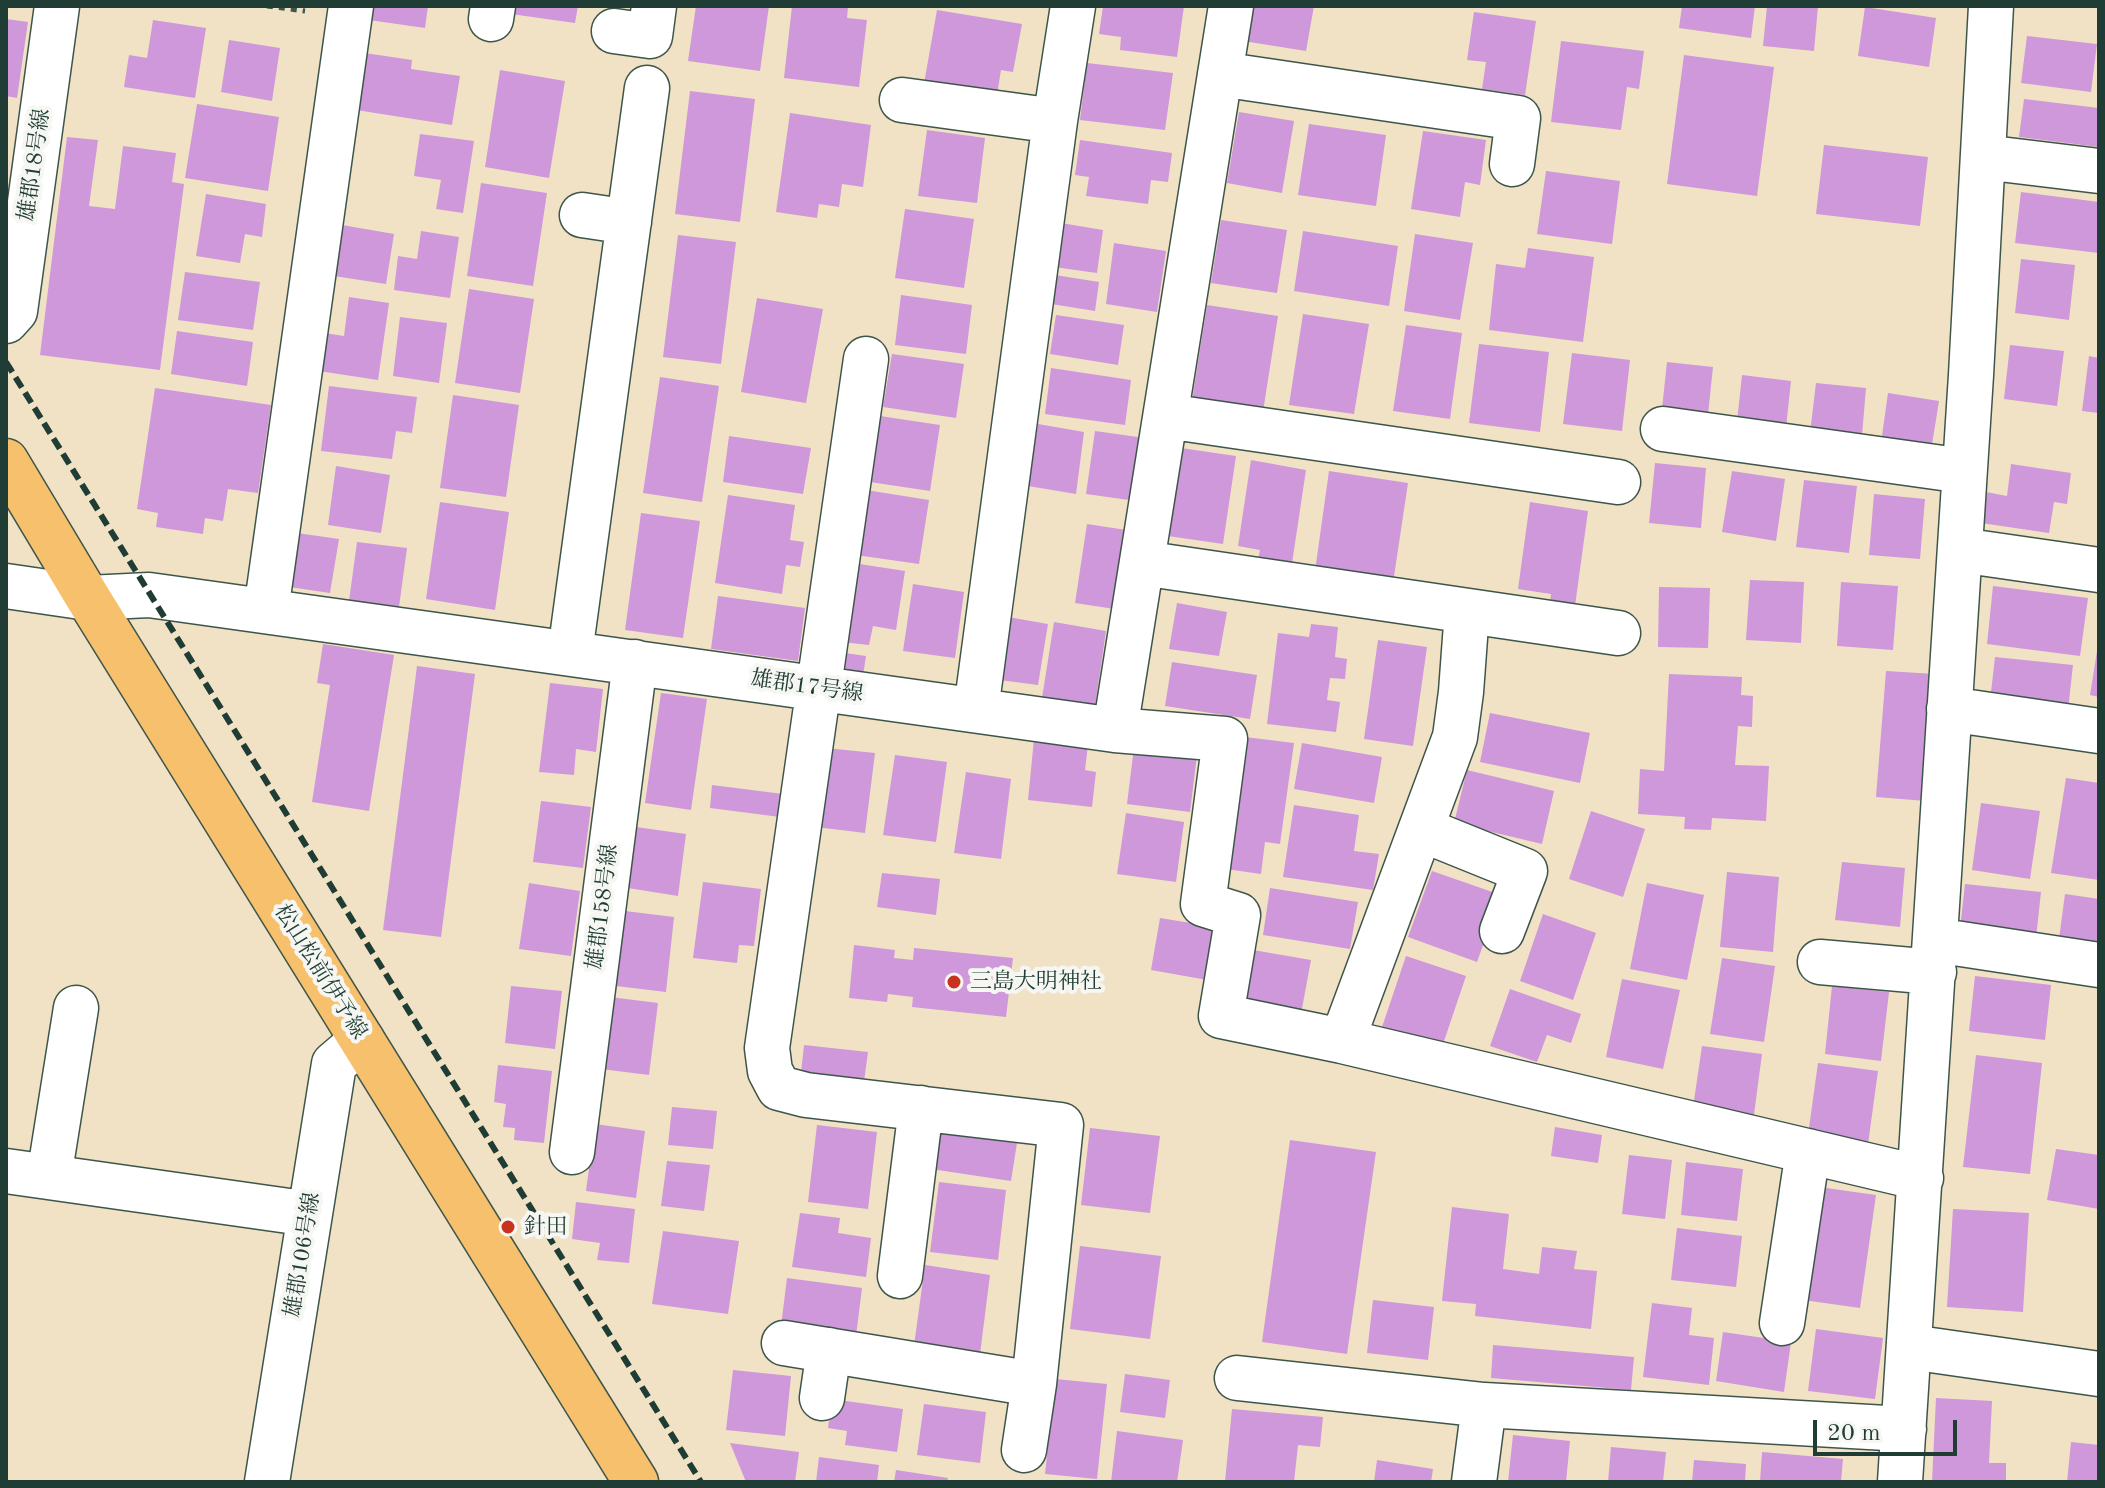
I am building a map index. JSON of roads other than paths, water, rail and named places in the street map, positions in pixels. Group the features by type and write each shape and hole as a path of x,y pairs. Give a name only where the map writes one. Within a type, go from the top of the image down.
{"main road":[{"name":"松山松前伊予線","path":"6,461 636,1482"}],"street":[{"name":"雄郡18号線","path":"6,321 15,311 57,6"},
{"path":"266,611 351,6"},
{"path":"614,31 650,36 654,6"},
{"path":"976,710 1073,6"},
{"path":"1115,730 1231,6"},
{"path":"1900,1482 1960,550 1991,6"},
{"path":"1220,74 1518,118 1512,164"},
{"path":"570,653 647,88"},
{"path":"902,100 1055,121"},
{"path":"1983,157 2099,171"},
{"path":"582,215 629,222"},
{"path":"866,359 767,1048 770,1071 779,1088 806,1095 1061,1125 1034,1384 1024,1450"},
{"path":"1166,416 1618,482"},
{"path":"1663,429 1964,471"},
{"path":"1960,550 2099,570"},
{"path":"1142,563 1618,633"},
{"name":"雄郡17号線","path":"6,586 88,598 149,595 1115,730 1225,739 1203,904 1238,915 1221,1016 1342,1041"},
{"path":"1467,611 1455,737 1342,1041 1921,1178"},
{"name":"雄郡158号線","path":"572,1152 635,662"},
{"path":"1949,709 2099,731"},
{"path":"1421,829 1525,871 1502,931"},
{"path":"1820,962 1934,956 2099,965"},
{"path":"49,1177 76,1008"},
{"name":"雄郡106号線","path":"267,1482 334,1064 362,1040"},
{"path":"900,1276 921,1108"},
{"path":"1782,1323 1808,1151"},
{"path":"6,1171 310,1214"},
{"path":"784,1343 1034,1384"},
{"path":"1910,1347 2099,1374"},
{"path":"822,1398 829,1350"},
{"path":"1237,1378 1484,1405 1904,1429"},
{"path":"1474,1482 1484,1405"}],"railway":[{"path":"6,362 701,1482"}],"place":[{"name":"三島大明神社","path":"954,982"},
{"name":"針田","path":"508,1227"}]}
